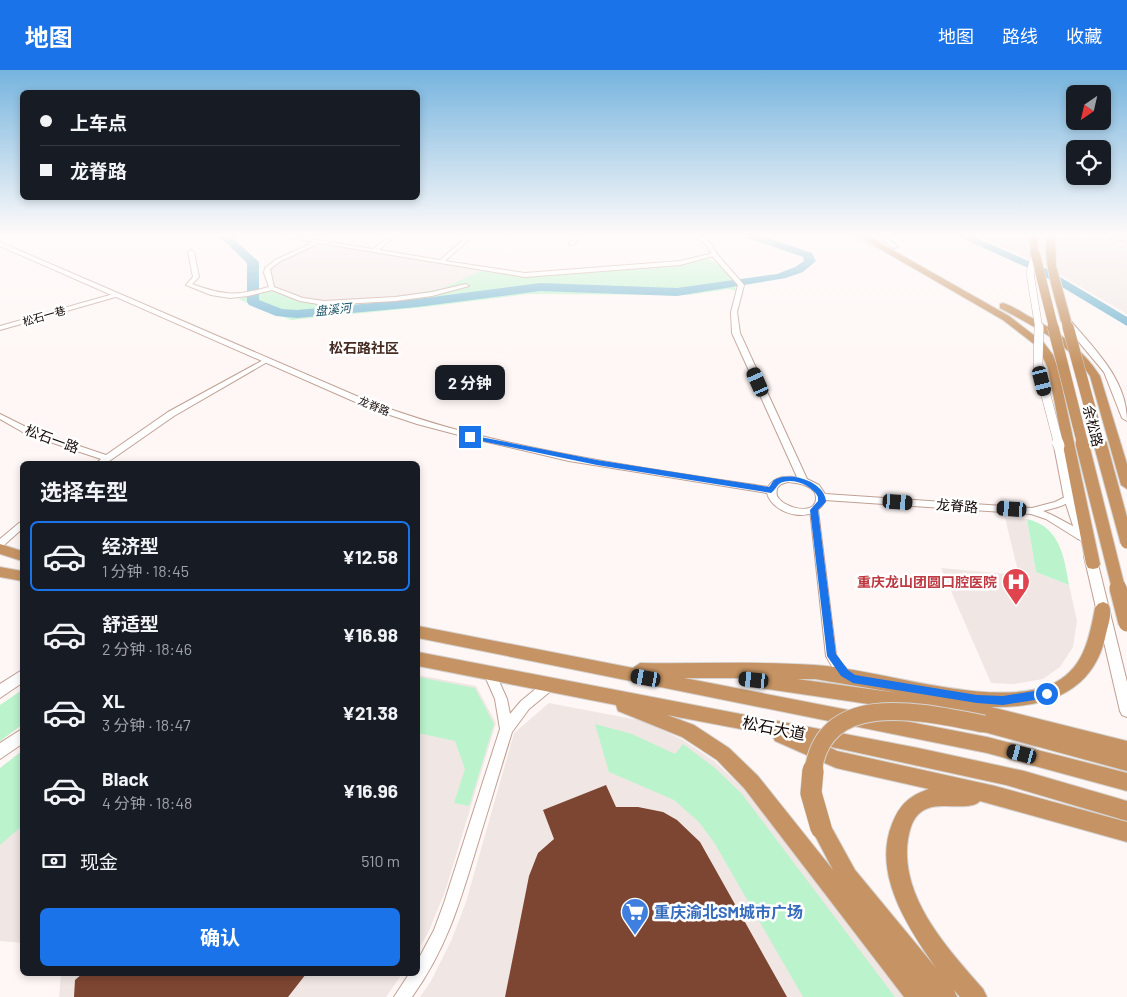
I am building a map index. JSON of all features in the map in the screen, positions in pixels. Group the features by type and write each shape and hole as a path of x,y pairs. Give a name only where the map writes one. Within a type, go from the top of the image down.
{"highway":[{"path":"936,278 1006,318 1029,334 1041,345 1048,355 1053,368 1093,564"},
{"path":"952,278 1068,344 1088,363 1095,376 1127,485"},
{"name":"余松路","path":"1043,278 1127,623"},
{"name":"余松路","path":"1055,278 1127,542"},
{"path":"0,549 20,555"},
{"path":"0,572 20,576"},
{"path":"592,668 815,672 977,699 1003,701 1047,694 1065,684 1080,672 1091,658 1103,608"},
{"name":"松石大道","path":"420,632 987,745 1127,782"},
{"name":"松石大道","path":"420,659 548,686 752,723 990,772 1127,811"},
{"path":"664,670 754,680 983,713 1127,750"},
{"path":"586,692 688,731 723,754 750,782 919,997"},
{"path":"945,997 848,877 821,828 811,789 814,757 829,731 854,715 888,709 931,714 984,724 1127,762"},
{"path":"752,723 836,759 995,795 1127,832"},
{"path":"974,997 930,941 913,911 902,886 896,862 897,838 904,817 917,804 942,796 995,795"}],"main road":[{"path":"1031,278 1039,323 1038,364 1069,498 1093,564 1127,711"},
{"path":"1066,320 1108,371 1127,418"},
{"path":"0,692 20,677"},
{"path":"0,752 20,737"}],"street":[{"name":"龙脊路","path":"76,278 372,406 415,421 470,437 597,462 771,490"},
{"path":"195,278 189,285 219,297 235,298 272,288 302,300 324,303 408,298 466,286"},
{"path":"269,278 272,288"},
{"path":"734,278 741,285 734,312 736,334 803,481"},
{"name":"松石一巷","path":"0,328 118,295"},
{"path":"103,461 171,414 267,360"},
{"name":"松石一路","path":"0,416 29,432 107,458"},
{"path":"782,480 803,481 816,487 822,497 822,502 814,510 798,512 776,501 771,490 777,482 782,480"},
{"name":"龙脊路","path":"822,497 1032,511"},
{"path":"1032,511 1058,504 1069,498"},
{"path":"814,510 831,656 838,667 853,679"},
{"path":"1032,511 1058,521 1082,536"},
{"path":"0,544 20,527"},
{"path":"815,672 826,666 831,656"},
{"path":"490,674 501,699 506,729"},
{"path":"420,972 440,936 452,903 506,729 525,705 548,686"},
{"path":"402,997 417,976"}],"shaded area":[{"path":"272,278 464,278 443,288 396,297 325,301 304,299 275,288"},
{"path":"1066,278 1127,278 1127,314"},
{"name":"重庆龙山团圆口腔医院","path":"1005,518 1027,519 1036,572 1069,585 1077,621 1073,647 1060,667 1043,679 1014,684 991,683 941,568 1019,575"},
{"path":"420,675 476,686 496,723 445,892 428,933 420,947"},
{"name":"重庆渝北SM城市广场","path":"549,703 643,721 683,740 714,761 745,790 904,997 420,997 431,981 451,941 466,902 514,733"},
{"path":"20,804 20,943 0,941 0,820"},
{"path":"61,976 401,976 386,997 59,997"}],"green space":[{"path":"464,278 730,278 736,291 729,289 688,295 529,294 425,307 291,320 238,299 275,288 304,299 325,301 396,297 443,288"},
{"path":"1027,519 1038,523 1053,536 1062,553 1069,585 1036,572"},
{"path":"420,677 475,688 494,724 469,806 454,803 465,769 455,741 420,733"},
{"path":"20,691 20,726 0,741 0,705"},
{"path":"595,724 632,734 675,754 683,744 715,768 742,794 895,997 803,997 715,844 699,822 674,800 609,772"},
{"path":"20,753 20,828 0,845 0,768"}],"building":[{"name":"重庆渝北SM城市广场","path":"606,785 616,807 638,807 663,812 677,820 700,842 787,997 505,997 529,876 538,853 554,839 543,810"},
{"path":"80,976 304,976 288,997 74,997 75,980"}],"waterway":[{"name":"盘溪河","path":"253,278 253,302 280,313 297,314 417,303 540,287 677,292 769,278"},
{"name":"盘溪河","path":"1055,278 1127,322"}],"place":[{"name":"重庆龙山团圆口腔医院","path":"1016,606"},
{"name":"重庆渝北SM城市广场","path":"635,936"}],"district":[{"name":"松石路社区","path":"364,348"}],"route":[{"path":"470,437 597,462 771,490 777,482 788,479 796,479 810,484 816,487 822,497 820,506 814,510 831,656 844,673 853,679 977,699 1003,701 1047,694"}]}
